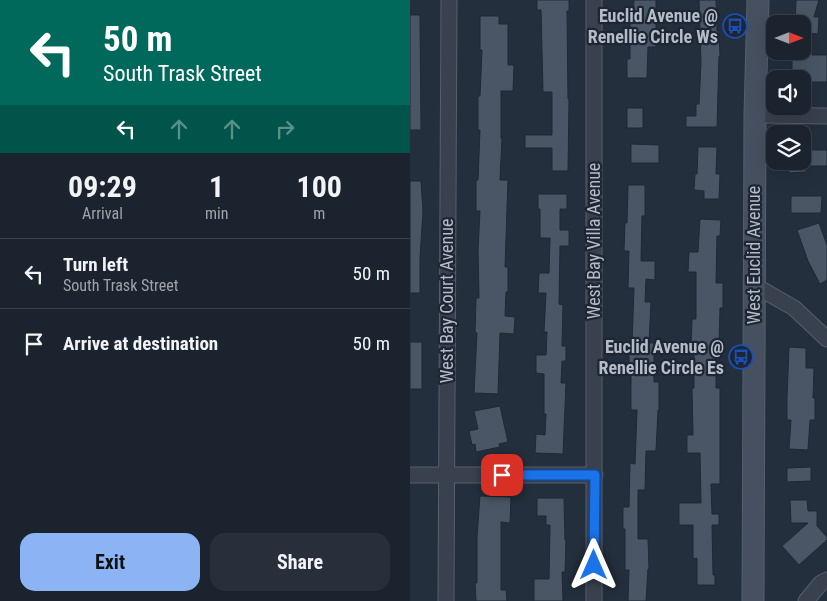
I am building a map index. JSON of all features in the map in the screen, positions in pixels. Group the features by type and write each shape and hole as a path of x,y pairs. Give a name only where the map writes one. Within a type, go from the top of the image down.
{"street":[{"name":"West Bay Court Avenue","path":"446,601 449,0"},
{"name":"West Bay Villa Avenue","path":"594,0 594,601"},
{"name":"West Euclid Avenue","path":"753,601 755,116 758,0"},
{"path":"755,116 827,116"},
{"path":"754,285 794,308 827,338"},
{"path":"410,476 595,475"},
{"path":"806,601 821,583 827,580"}],"building":[{"path":"537,0 569,0 569,11 567,11 568,171 552,171 552,148 525,148 525,135 552,135 552,92 543,92 541,10 537,10"},
{"path":"634,0 656,0 656,47 648,47 647,78 627,78 627,59 630,59 630,16 633,16"},
{"path":"699,0 716,0 720,56 717,127 686,127 686,116 696,116 696,104 699,104 701,63"},
{"path":"796,0 819,0 814,17 819,17 818,34 811,33 811,15 795,15"},
{"path":"410,15 420,15 421,130 410,130"},
{"path":"480,16 499,16 499,24 508,24 508,65 514,65 513,91 501,91 502,138 500,180 508,180 505,267 508,267 508,292 506,292 505,316 515,317 514,334 500,333 498,394 474,393 477,333 475,332 476,298 479,298 478,250 480,211 476,211 476,180 478,180 480,130 478,130 478,96 480,96 482,50 480,50"},
{"path":"811,51 812,55 827,55 827,82 811,82 811,70 792,70 792,60 811,60"},
{"path":"627,108 643,108 643,128 627,128"},
{"path":"631,144 659,145 659,163 631,163"},
{"path":"698,147 717,147 716,174 720,174 719,199 704,199 704,191 694,190 695,174 697,174"},
{"path":"811,150 827,150 827,166 811,166"},
{"path":"789,170 806,170 806,172 789,173"},
{"path":"410,181 421,181 423,211 420,293 410,293"},
{"path":"628,185 645,185 645,216 642,216 641,261 655,261 655,280 646,279 645,302 651,302 649,343 654,343 654,382 659,382 656,451 646,451 645,490 638,490 638,539 648,539 649,569 646,601 628,601 629,570 625,570 625,529 623,529 623,507 629,507 630,463 635,464 637,410 631,410 631,374 629,374 629,343 632,343 634,288 628,288 629,251 624,251"},
{"path":"538,194 567,194 567,209 560,209 560,230 569,230 569,246 560,246 559,304 563,305 562,346 566,346 566,361 562,361 561,383 566,383 563,454 535,453 536,434 545,435 544,374 536,373 536,355 546,355 547,332 544,332 546,293 538,293 539,273 549,273 550,238 540,238"},
{"path":"791,196 822,196 821,213 791,213"},
{"path":"700,219 721,220 720,236 717,236 716,283 723,283 723,308 720,308 719,345 716,345 716,388 720,388 720,484 711,484 712,514 719,514 719,525 712,525 715,585 697,585 697,558 693,559 693,525 679,525 679,503 701,503 700,453 687,453 687,435 693,435 692,388 694,388 694,345 691,345 692,319 696,319 696,272 688,272 689,252 698,252"},
{"path":"819,223 827,245 827,280 820,284 808,261 797,230"},
{"path":"410,342 422,342 422,389 410,389"},
{"path":"789,347 806,348 806,368 814,368 813,398 815,398 815,420 810,420 808,450 789,449 791,420 787,420 787,398"},
{"path":"500,406 508,442 499,444 500,447 476,452 475,444 472,445 469,431 478,429 474,411"},
{"path":"811,467 811,481 787,482 787,468"},
{"path":"480,496 511,497 510,523 501,522 501,590 506,590 507,601 476,601 475,583 477,583 477,537"},
{"path":"537,498 564,498 566,540 565,572 562,572 563,601 534,601 534,579 549,579 550,525 546,525 546,516 537,516"},
{"path":"790,500 807,500 808,511 817,511 817,526 827,537 827,540 799,565 782,546 808,523 791,523"}],"place":[{"name":"Euclid Avenue @ Renellie Circle Ws","path":"735,26"},
{"name":"Euclid Avenue @ Renellie Circle Es","path":"741,357"}],"route":[{"path":"502,475 595,475 594,565"}]}
